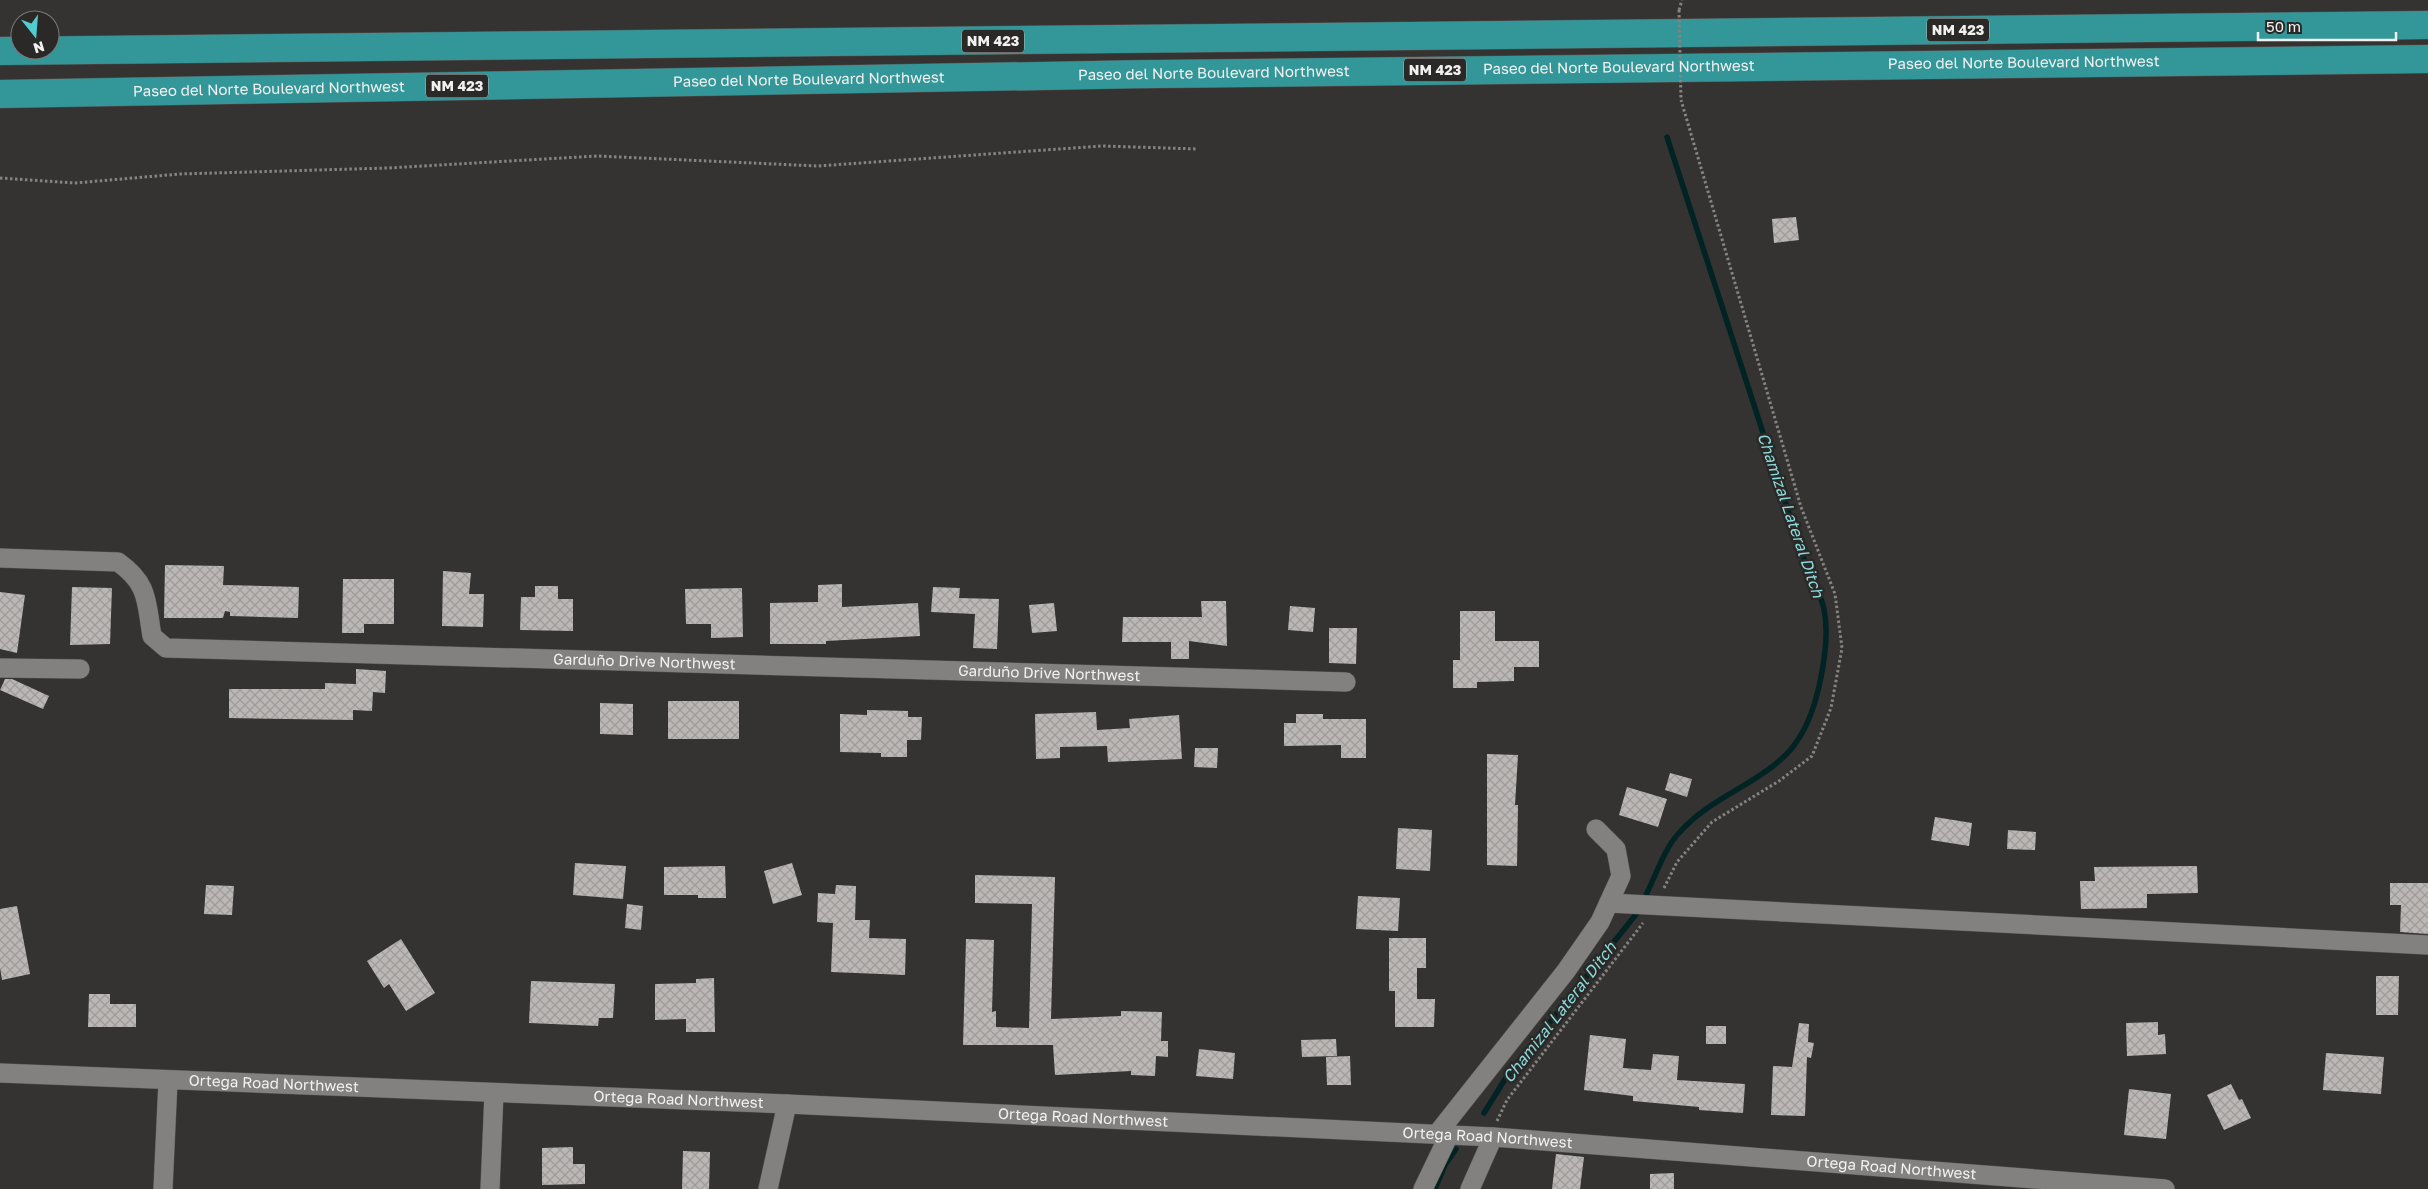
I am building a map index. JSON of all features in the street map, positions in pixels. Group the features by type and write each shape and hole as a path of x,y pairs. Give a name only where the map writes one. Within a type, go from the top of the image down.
{"highway":[{"name":"Paseo del Norte Boulevard Northwest","path":"0,51 2428,25"},
{"name":"Paseo del Norte Boulevard Northwest","path":"0,94 1917,63 2428,59"}],"street":[{"name":"Garduño Drive Northwest","path":"0,558 118,562 132,572 145,592 152,636 166,648 1346,682"},
{"path":"0,668 80,670"},
{"path":"1423,1189 1443,1135 1600,922 1621,876 1616,849 1596,830"},
{"path":"1609,903 2428,944"},
{"name":"Ortega Road Northwest","path":"0,1073 787,1104 1493,1137 2165,1189"},
{"path":"163,1189 168,1081"},
{"path":"490,1189 494,1093"},
{"path":"768,1189 787,1104"},
{"path":"1470,1189 1493,1137"}],"path":[{"path":"1493,1137 1499,1114 1507,1100 1656,905 1677,862 1712,822 1779,781 1812,756 1831,708 1842,648 1835,594 1800,507 1718,229 1699,156 1681,100 1679,10 1682,0"},
{"path":"0,178 75,182 180,174 388,168 598,156 818,166 1102,146 1198,149"}],"building":[{"path":"1796,217 1799,240 1774,243 1772,219"},
{"path":"165,565 224,566 223,585 299,587 298,618 230,616 230,612 225,611 223,618 164,618"},
{"path":"443,571 471,573 469,594 484,594 483,627 442,626"},
{"path":"343,579 394,579 394,624 364,624 364,633 342,633"},
{"path":"842,584 842,607 918,603 920,636 826,641 826,644 770,644 770,603 818,602 818,585"},
{"path":"535,586 558,586 558,599 573,599 573,631 520,630 521,597 535,597"},
{"path":"72,587 112,588 110,644 70,645"},
{"path":"933,587 960,588 959,598 999,599 997,649 973,648 975,614 931,612"},
{"path":"742,588 743,637 711,638 711,624 686,624 685,589"},
{"path":"0,592 25,595 17,653 0,649"},
{"path":"1201,601 1226,601 1227,646 1189,641 1189,659 1171,659 1171,642 1122,642 1123,617 1202,617"},
{"path":"1054,603 1057,631 1032,633 1029,605"},
{"path":"1290,606 1315,608 1313,632 1288,630"},
{"path":"1460,611 1495,611 1495,641 1539,641 1539,667 1514,667 1514,681 1477,682 1477,688 1453,688 1453,660 1460,660"},
{"path":"1329,628 1357,628 1356,664 1329,663"},
{"path":"356,669 386,671 385,693 373,692 372,711 353,710 353,720 229,718 229,689 325,689 325,683 356,684"},
{"path":"5,679 12,679 49,696 43,709 0,690"},
{"path":"668,701 739,701 739,739 668,739"},
{"path":"600,703 633,704 633,735 600,734"},
{"path":"867,710 908,711 908,717 922,717 921,740 907,740 907,757 881,757 881,753 840,752 840,714 867,715"},
{"path":"1096,712 1097,730 1130,728 1129,719 1179,715 1182,759 1108,762 1107,746 1060,747 1060,758 1036,759 1035,714"},
{"path":"1296,714 1323,714 1323,719 1366,719 1366,758 1341,758 1341,745 1284,746 1284,723 1296,723"},
{"path":"1195,748 1218,748 1217,768 1194,767"},
{"path":"1487,754 1518,755 1515,805 1518,805 1517,866 1487,865"},
{"path":"1670,773 1692,779 1687,797 1665,790"},
{"path":"1627,787 1667,799 1658,827 1619,815"},
{"path":"1935,817 1972,823 1969,846 1931,840"},
{"path":"1398,828 1432,830 1430,871 1396,869"},
{"path":"2008,830 2036,832 2035,850 2007,849"},
{"path":"575,863 626,866 623,899 573,895"},
{"path":"792,863 802,895 773,904 764,871"},
{"path":"725,866 726,898 698,898 698,895 664,895 664,867"},
{"path":"2197,866 2198,893 2147,894 2147,908 2081,909 2080,881 2095,881 2094,867"},
{"path":"975,875 1055,877 1051,1019 1121,1016 1121,1011 1162,1012 1161,1041 1168,1041 1168,1057 1156,1056 1155,1076 1131,1075 1131,1071 1055,1075 1053,1045 963,1045 966,939 994,940 992,1012 996,1011 996,1027 1029,1028 1032,904 975,903"},
{"path":"2390,883 2428,883 2428,934 2400,932 2401,905 2390,905"},
{"path":"206,885 234,886 232,915 204,914"},
{"path":"836,885 856,886 855,920 870,920 869,938 906,939 905,975 831,972 833,923 817,922 818,893 835,894"},
{"path":"1358,896 1400,898 1398,931 1356,929"},
{"path":"627,904 643,906 641,930 625,928"},
{"path":"17,906 30,974 2,980 0,968 0,909"},
{"path":"1389,938 1426,938 1426,968 1417,968 1417,999 1435,999 1434,1027 1395,1027 1395,991 1389,991"},
{"path":"401,939 435,993 406,1011 389,984 384,988 367,961"},
{"path":"2376,976 2399,976 2398,1015 2376,1015"},
{"path":"714,978 715,1032 686,1032 686,1019 655,1020 655,984 696,983 696,979"},
{"path":"531,981 615,984 613,1018 599,1018 598,1026 529,1023"},
{"path":"89,994 110,994 110,1004 136,1004 136,1027 88,1027"},
{"path":"2158,1022 2158,1035 2165,1034 2166,1054 2127,1056 2126,1023"},
{"path":"1799,1023 1809,1024 1808,1042 1814,1043 1811,1058 1807,1057 1805,1116 1771,1115 1773,1066 1792,1067"},
{"path":"1706,1026 1726,1026 1726,1044 1706,1044"},
{"path":"1590,1035 1626,1039 1623,1068 1651,1070 1653,1054 1679,1056 1677,1080 1745,1084 1743,1113 1699,1110 1699,1107 1633,1101 1633,1096 1584,1090"},
{"path":"1336,1039 1337,1056 1302,1057 1301,1040"},
{"path":"1199,1049 1235,1053 1233,1079 1196,1076"},
{"path":"2326,1053 2384,1057 2381,1094 2323,1090"},
{"path":"1350,1056 1351,1085 1327,1085 1326,1057"},
{"path":"2231,1084 2239,1100 2242,1099 2251,1118 2224,1130 2207,1095"},
{"path":"2129,1089 2171,1094 2166,1139 2124,1135"},
{"path":"573,1147 573,1164 585,1164 585,1184 542,1185 542,1148"},
{"path":"683,1151 710,1152 709,1189 682,1189"},
{"path":"1556,1154 1584,1157 1580,1189 1552,1189"},
{"path":"1674,1173 1674,1189 1650,1189 1650,1174"}],"waterway":[{"name":"Chamizal Lateral Ditch","path":"1646,895 1660,863 1678,834 1712,805 1773,766 1795,745 1817,696 1826,640 1826,624 1822,602 1803,556 1667,137"},
{"name":"Chamizal Lateral Ditch","path":"1484,1113 1507,1076 1637,913"},
{"name":"Chamizal Lateral Ditch","path":"1435,1189 1445,1165 1456,1149"}]}
